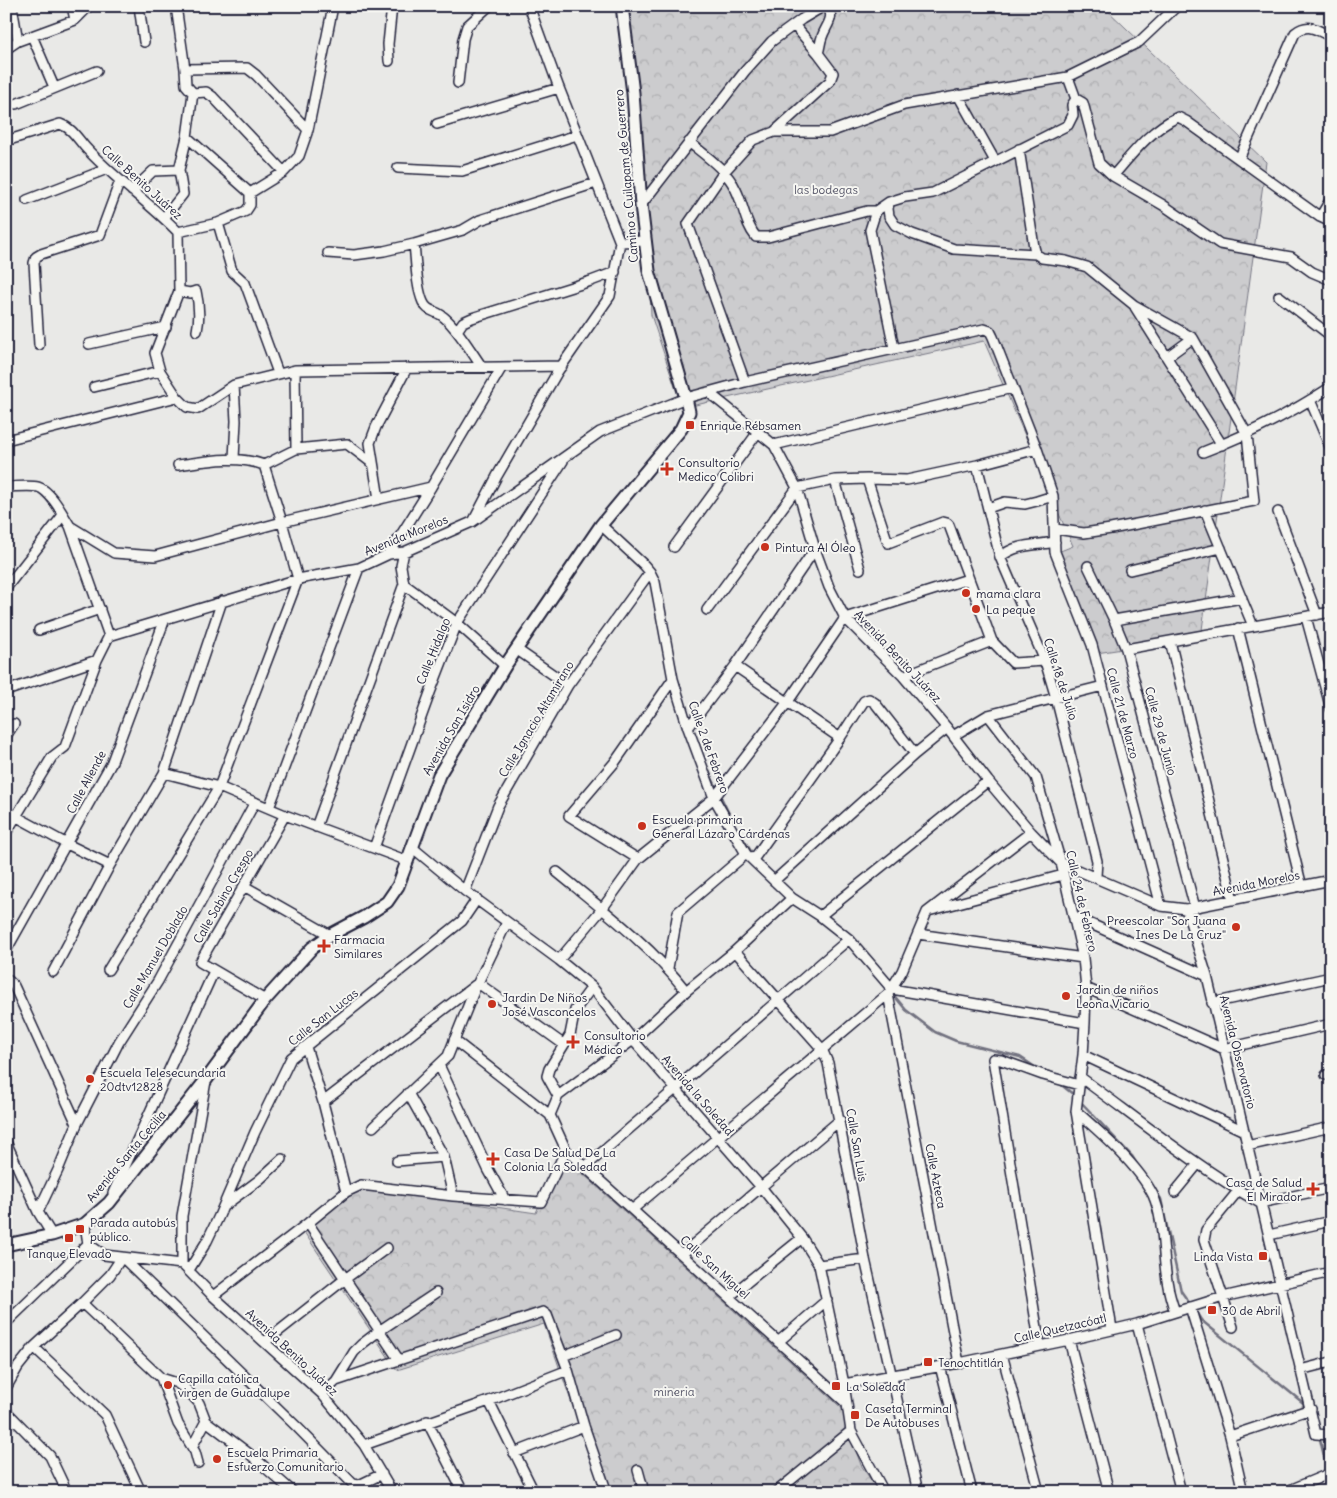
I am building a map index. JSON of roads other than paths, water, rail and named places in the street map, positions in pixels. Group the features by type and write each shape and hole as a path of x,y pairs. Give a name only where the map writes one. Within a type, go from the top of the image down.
{"main road":[{"name":"Camino a Cuilapam de Guerrero","path":"622,6 633,93 641,205 649,272 686,398"},
{"name":"Avenida San Isidro","path":"206,1080 265,1000 312,948 387,902 398,886 439,774 516,649 601,525 681,429 689,412 686,398"},
{"name":"Avenida Santa Cecilia","path":"85,1224 108,1203 206,1080"},
{"path":"6,1244 52,1235 85,1224"}],"street":[{"path":"12,6 18,41"},
{"path":"72,6 74,20"},
{"path":"6,49 18,41 74,20 89,6"},
{"path":"139,6 144,42"},
{"path":"164,218 183,194 179,170 192,93 186,84 176,6"},
{"path":"186,137 250,193 284,172 299,156 308,130 333,6"},
{"path":"389,61 388,44 392,6"},
{"path":"458,83 463,39 467,26 489,6"},
{"path":"472,522 562,366 610,296 620,242 577,135 529,6"},
{"path":"641,205 745,70 772,41 826,6 831,12 831,18 822,35 818,53"},
{"path":"745,382 688,224 724,172 753,140 774,132 830,132 904,105 1068,77 1139,42 1176,6"},
{"path":"774,132 830,81 833,73 794,25"},
{"path":"1238,159 1295,33 1302,28 1310,27 1331,37"},
{"path":"32,36 54,87"},
{"path":"185,69 247,68 256,75 308,130"},
{"path":"16,104 97,71"},
{"path":"1068,77 1076,99 1083,103 1099,163 1113,176 1162,205 1220,244 1291,256 1312,272 1331,280"},
{"path":"438,124 559,88"},
{"path":"192,93 206,92 213,97 284,172"},
{"path":"958,96 995,162"},
{"path":"689,142 724,172 736,188 749,229 756,237 768,237 867,211 876,211 889,202 905,197 933,193 1068,125 1074,115 1072,104 1076,99"},
{"path":"1113,176 1148,137 1178,117 1320,217 1331,222"},
{"name":"Calle Benito Juárez","path":"6,140 60,124 68,127 107,169 178,232 218,223 246,211 250,205 250,193"},
{"path":"398,168 462,171 577,135"},
{"path":"1019,149 1036,254"},
{"path":"27,200 107,169"},
{"path":"132,191 153,171 179,170"},
{"path":"39,344 34,263 36,257 100,236 120,181"},
{"path":"328,253 354,255 414,244 462,230 480,220 596,183"},
{"path":"1320,217 1331,200"},
{"path":"889,202 889,216 895,225 912,234 954,249 1036,254 1042,258 1066,261 1087,268 1134,305 1193,338 1247,434 1254,501 1084,533 1055,529"},
{"path":"876,211 870,230 894,348"},
{"path":"218,223 232,271 246,283 278,373"},
{"path":"178,232 179,291 155,353 160,371 177,397 187,407 198,409 234,386 295,370 562,366"},
{"path":"620,242 646,241"},
{"path":"414,244 417,278 422,301 428,310 442,316 457,331 482,367"},
{"path":"457,331 463,322 472,318 614,272"},
{"path":"179,291 190,293 196,290 199,304 197,331"},
{"path":"1279,296 1331,336"},
{"path":"1134,305 1222,445"},
{"path":"89,344 166,327"},
{"name":"Avenida Morelos","path":"109,636 298,579 359,568 389,554 404,552 472,522 600,432 686,398 745,382 894,348 984,329 990,331"},
{"name":"Calle 21 de Marzo","path":"990,331 1037,449 1053,496 1055,552 1092,645 1162,906"},
{"path":"1167,358 1193,338"},
{"path":"389,554 502,367"},
{"path":"379,499 370,443 376,427 407,368"},
{"path":"295,370 296,449"},
{"path":"94,387 160,371"},
{"path":"234,386 236,421 234,458"},
{"path":"1203,452 1247,434 1331,387"},
{"path":"774,445 1012,388"},
{"name":"Avenida Benito Juárez","path":"708,392 774,445 797,488 828,587 845,618 903,676 1031,832 1061,863 1096,876 1162,906 1190,908"},
{"path":"6,440 177,397"},
{"path":"1310,400 1331,449"},
{"path":"674,547 758,432"},
{"path":"178,464 234,458 252,460 264,464 296,449 347,444 372,463"},
{"path":"706,610 797,488 835,480 907,480 977,465 1037,449"},
{"name":"Calle Hidalgo","path":"374,848 457,623 566,456"},
{"path":"108,970 219,786 298,579 264,464"},
{"name":"Calle 18 de Julio","path":"977,465 1000,557 1045,661 1056,698 1097,861 1096,876"},
{"path":"867,479 888,543 943,522 947,523 992,641 1013,663 1045,661"},
{"path":"835,480 860,570"},
{"path":"6,488 37,486 49,494 70,526 109,636 97,660 65,747 52,757 6,833"},
{"path":"70,526 114,554 156,556 282,522 431,487"},
{"path":"988,508 1005,502 1025,504 1053,496"},
{"path":"1206,510 1253,626"},
{"path":"1278,512 1316,615"},
{"path":"6,588 63,515"},
{"name":"Calle 2 de Febrero","path":"601,525 650,572 655,582 672,680 688,728 714,798 750,857 792,898 820,916 849,939 890,991"},
{"path":"1000,557 1007,551 1017,547 1055,542"},
{"path":"688,728 735,666 815,548"},
{"path":"1130,570 1221,548"},
{"path":"316,827 404,584 401,566 404,552"},
{"name":"Calle 29 de Junio","path":"1088,566 1126,649 1190,908"},
{"path":"269,808 359,568"},
{"name":"Calle Ignacio Altamirano","path":"465,891 498,806 568,685 650,572"},
{"path":"559,960 602,908 638,860 714,798 787,703 845,618 968,579"},
{"path":"404,584 457,623 505,666"},
{"path":"1114,620 1242,598"},
{"path":"53,972 110,865 164,773 222,601"},
{"path":"39,630 100,609"},
{"path":"1126,649 1331,612"},
{"path":"1306,617 1331,709"},
{"name":"Calle Allende","path":"8,947 112,764 165,619"},
{"path":"1238,628 1302,887"},
{"path":"903,676 992,641"},
{"path":"1170,641 1233,900"},
{"path":"516,649 568,685"},
{"path":"6,691 97,660"},
{"path":"735,666 840,738"},
{"path":"638,860 569,816 615,762 672,680"},
{"path":"953,736 988,716 1103,686"},
{"path":"668,968 678,912 750,857 840,738 864,701 869,699 875,703 915,754"},
{"name":"Calle 24 de Febrero","path":"988,716 1036,777 1061,863 1083,958 1086,988 1085,1023 1076,1111 1112,1329"},
{"path":"6,736 14,724"},
{"path":"774,881 915,754 947,728"},
{"path":"164,773 219,786 285,815 408,861"},
{"path":"820,916 988,781"},
{"name":"Calle Manuel Doblado","path":"38,1212 77,1124 119,1042 158,980 255,802"},
{"path":"6,811 110,865"},
{"name":"Calle Sabino Crespo","path":"214,971 200,962 285,815"},
{"path":"633,1210 890,991 902,971 927,912 1031,832"},
{"name":"Avenida la Soledad","path":"413,848 465,891 559,960 592,987 633,1040 718,1136 802,1238 819,1265 844,1384 851,1431 882,1491"},
{"path":"557,872 602,908 668,968 686,991"},
{"path":"927,912 1063,875"},
{"name":"Avenida Morelos","path":"1190,908 1331,880"},
{"path":"244,886 330,936"},
{"path":"550,1115 558,1096 633,1040 686,991 735,951 792,898"},
{"name":"Calle San Lucas","path":"189,1270 207,1241 223,1208 255,1132 291,1058 462,922 476,899"},
{"name":"Avenida Observatorio","path":"1190,908 1316,1434 1331,1435"},
{"path":"1073,916 1207,976"},
{"path":"373,1127 448,1056 478,983 507,922"},
{"path":"918,934 1083,958"},
{"path":"585,1167 849,939"},
{"name":"Calle San Luis","path":"735,951 822,1050 828,1063 865,1259 918,1492"},
{"path":"108,1203 214,971 265,1000"},
{"path":"1212,1003 1331,977"},
{"path":"7,980 14,986 77,1124"},
{"path":"478,983 563,1044"},
{"path":"323,1102 478,983"},
{"path":"558,1096 547,1076 549,1069 570,1035 575,1010 592,987"},
{"path":"1086,988 1224,1049 1331,1024"},
{"path":"890,991 1085,1023"},
{"name":"Calle Azteca","path":"890,991 959,1363"},
{"path":"213,1296 346,1192 361,1185 453,1196 541,1202 566,1150 550,1115 454,1040"},
{"path":"306,1047 323,1102 346,1192"},
{"path":"1083,1055 1244,1131"},
{"path":"1040,1346 993,1059 1043,1075 1080,1081 1198,1164 1238,1191 1260,1203 1331,1188"},
{"path":"439,1065 484,1161 505,1200"},
{"path":"85,1224 88,1244 104,1254 182,1264 182,1216 206,1080"},
{"path":"408,1093 444,1157 453,1196"},
{"path":"1076,1111 1100,1132 1140,1174 1153,1196 1159,1218 1168,1286 1175,1312"},
{"path":"682,1254 840,1120"},
{"path":"1247,1146 1331,1127"},
{"path":"6,1142 38,1212 52,1235"},
{"name":"Calle San Miguel","path":"566,1150 730,1296 846,1403"},
{"path":"397,1161 444,1157"},
{"path":"223,1208 282,1159"},
{"path":"1175,1192 1198,1164"},
{"path":"1233,1327 1204,1240 1206,1230 1238,1191"},
{"path":"1269,1235 1331,1221"},
{"path":"308,1223 399,1360"},
{"path":"730,1296 802,1238"},
{"path":"6,1323 88,1244"},
{"path":"265,1342 345,1278 387,1248"},
{"path":"6,1388 18,1367 34,1347 110,1275 122,1257"},
{"path":"122,1257 353,1484 359,1485 382,1474"},
{"path":"819,1265 865,1259"},
{"name":"Avenida Benito Juárez","path":"182,1264 213,1296 322,1394 364,1444 392,1492"},
{"name":"Calle Quetzacóatl","path":"844,1384 1069,1340 1137,1324 1223,1297 1331,1272"},
{"path":"322,1394 336,1381 354,1352 362,1344 436,1293"},
{"path":"778,1342 827,1300"},
{"path":"82,1303 161,1378 177,1383 188,1391 199,1403 206,1420 293,1492"},
{"path":"1190,1307 1230,1436 1243,1492"},
{"path":"336,1381 543,1312 547,1315 568,1370 605,1492"},
{"path":"1137,1324 1181,1492"},
{"path":"563,1356 616,1335"},
{"path":"1069,1340 1109,1492"},
{"path":"34,1347 105,1415 141,1492"},
{"path":"1002,1354 1039,1492"},
{"path":"1300,1370 1331,1362"},
{"path":"940,1366 972,1492"},
{"path":"364,1444 489,1401 568,1370"},
{"path":"161,1378 178,1424 195,1452 198,1463"},
{"path":"489,1401 534,1492"},
{"path":"1230,1436 1310,1409"},
{"path":"6,1411 50,1456 67,1492"},
{"path":"192,1447 206,1420"},
{"path":"427,1421 463,1492"},
{"path":"514,1453 584,1426"},
{"path":"776,1492 851,1431"},
{"path":"638,1470 644,1492"},
{"path":"1285,1492 1326,1475"}],"waterway":[{"path":"706,766 718,790"},
{"path":"720,795 733,822"},
{"path":"737,829 754,856"},
{"path":"892,993 906,1010 935,1032 956,1041 1020,1057 1038,1069"},
{"path":"1059,1083 1074,1095"},
{"path":"1080,1101 1132,1156 1138,1166"},
{"path":"1157,1193 1161,1199 1181,1291 1190,1304"},
{"path":"1196,1312 1201,1320 1307,1408"},
{"path":"1319,1435 1331,1486"}],"place":[{"name":"Enrique Rébsamen","path":"690,425"},
{"name":"Consultorio Medico Colibri","path":"667,469"},
{"name":"Pintura Al Óleo","path":"765,547"},
{"name":"mama clara","path":"966,593"},
{"name":"La peque","path":"976,609"},
{"name":"Escuela primaria General Lázaro Cárdenas","path":"642,826"},
{"name":"Preescolar \"Sor Juana Ines De La Cruz\"","path":"1236,927"},
{"name":"Farmacia Similares","path":"324,946"},
{"name":"Jardin de niños Leona Vicario","path":"1066,996"},
{"name":"Jardin De Niños José Vasconcelos","path":"492,1004"},
{"name":"Consultorio Médico","path":"573,1042"},
{"name":"Escuela Telesecundaria 20dtv12828","path":"90,1079"},
{"name":"Casa De Salud De La Colonia La Soledad","path":"493,1159"},
{"name":"Casa de Salud El Mirador","path":"1313,1189"},
{"name":"Parada autobús público.","path":"80,1229"},
{"name":"Tanque Elevado","path":"69,1238"},
{"name":"Linda Vista","path":"1263,1256"},
{"name":"30 de Abril","path":"1212,1310"},
{"name":"Tenochtitlán","path":"928,1362"},
{"name":"Capilla católica virgen de Guadalupe","path":"168,1385"},
{"name":"La Soledad","path":"836,1386"},
{"name":"Caseta Terminal De Autobuses","path":"855,1415"},
{"name":"Escuela Primaria Esfuerzo Comunitario","path":"217,1459"}],"park label":[{"name":"las bodegas","path":"826,189"},
{"name":"mineria","path":"674,1391"}]}
